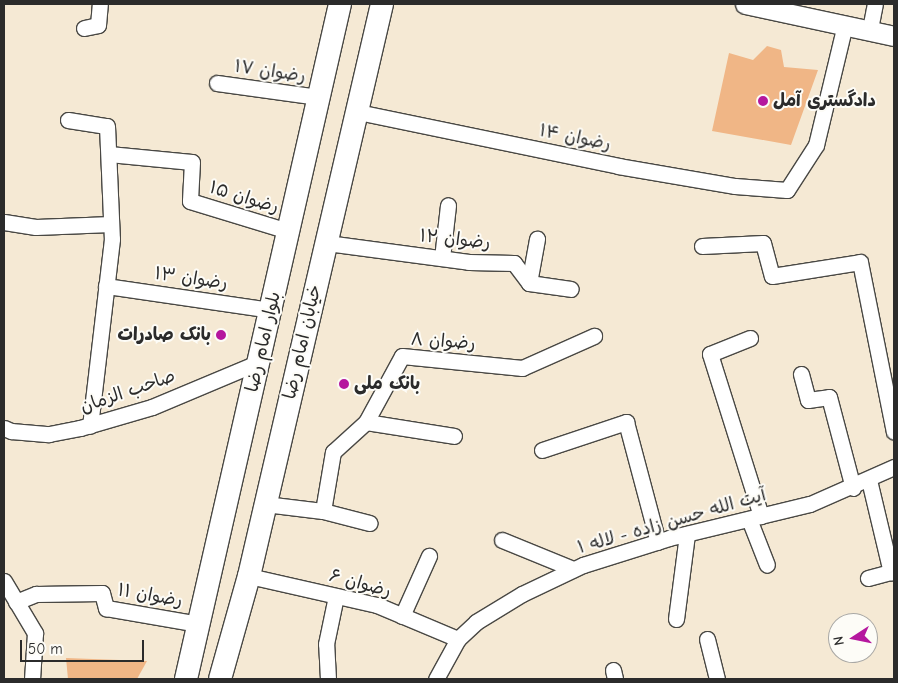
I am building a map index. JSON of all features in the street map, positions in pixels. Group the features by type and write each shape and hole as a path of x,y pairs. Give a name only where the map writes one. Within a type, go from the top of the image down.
{"main road":[{"name":"بلوار امام رضا","path":"186,679 340,4"},
{"name":"خیابان امام رضا","path":"220,679 248,576 382,4"}],"street":[{"path":"84,28 98,24 100,4"},
{"path":"744,4 870,29 894,36"},
{"path":"870,29 875,4"},
{"name":"رضوان ۱۴","path":"358,112 618,166 735,186 787,190 816,145 845,24"},
{"name":"رضوان ۱۷","path":"218,83 318,97"},
{"path":"68,120 108,126 112,224 90,426"},
{"name":"رضوان ۱۵","path":"109,154 192,162 190,201 288,231"},
{"path":"442,258 448,205"},
{"path":"4,222 36,227 112,224"},
{"path":"537,239 529,283 571,289"},
{"name":"رضوان ۱۲","path":"327,243 442,258 514,263 529,283"},
{"path":"702,246 763,243 772,276 860,262 894,432"},
{"name":"رضوان ۱۳","path":"106,286 271,310"},
{"name":"رضوان ۸","path":"323,511 333,452 366,422 402,356 522,368 594,336"},
{"path":"750,338 710,354 767,565"},
{"name":"صاحب الزمان","path":"4,428 11,431 49,434 90,426 152,407 259,362"},
{"path":"801,374 808,400 829,397 853,488"},
{"path":"366,422 454,436"},
{"path":"542,450 626,422 658,542"},
{"name":"آیت الله حسن زاده - لاله ۱","path":"436,679 458,639 476,622 522,594 573,569 687,534 810,504 853,488 894,467"},
{"path":"868,578 893,571 869,480"},
{"path":"265,504 323,511 369,523"},
{"path":"676,619 687,534"},
{"path":"502,540 573,569"},
{"path":"402,616 429,556"},
{"name":"رضوان ۶","path":"248,576 377,605 458,639"},
{"path":"4,581 35,633 32,679"},
{"name":"رضوان ۱۱","path":"16,602 36,594 102,593 106,608 200,624"},
{"path":"328,679 326,644 336,596"},
{"path":"708,639 717,679"}],"building":[{"name":"دادگستری آمل","path":"767,46 781,50 784,67 818,70 791,145 712,131 729,53 753,60"},
{"path":"66,658 147,661 137,679 68,679"}],"place":[{"name":"دادگستری آمل","path":"763,101"},
{"name":"بانک صادرات","path":"221,335"},
{"name":"بانک‌ ملی","path":"344,384"}]}
